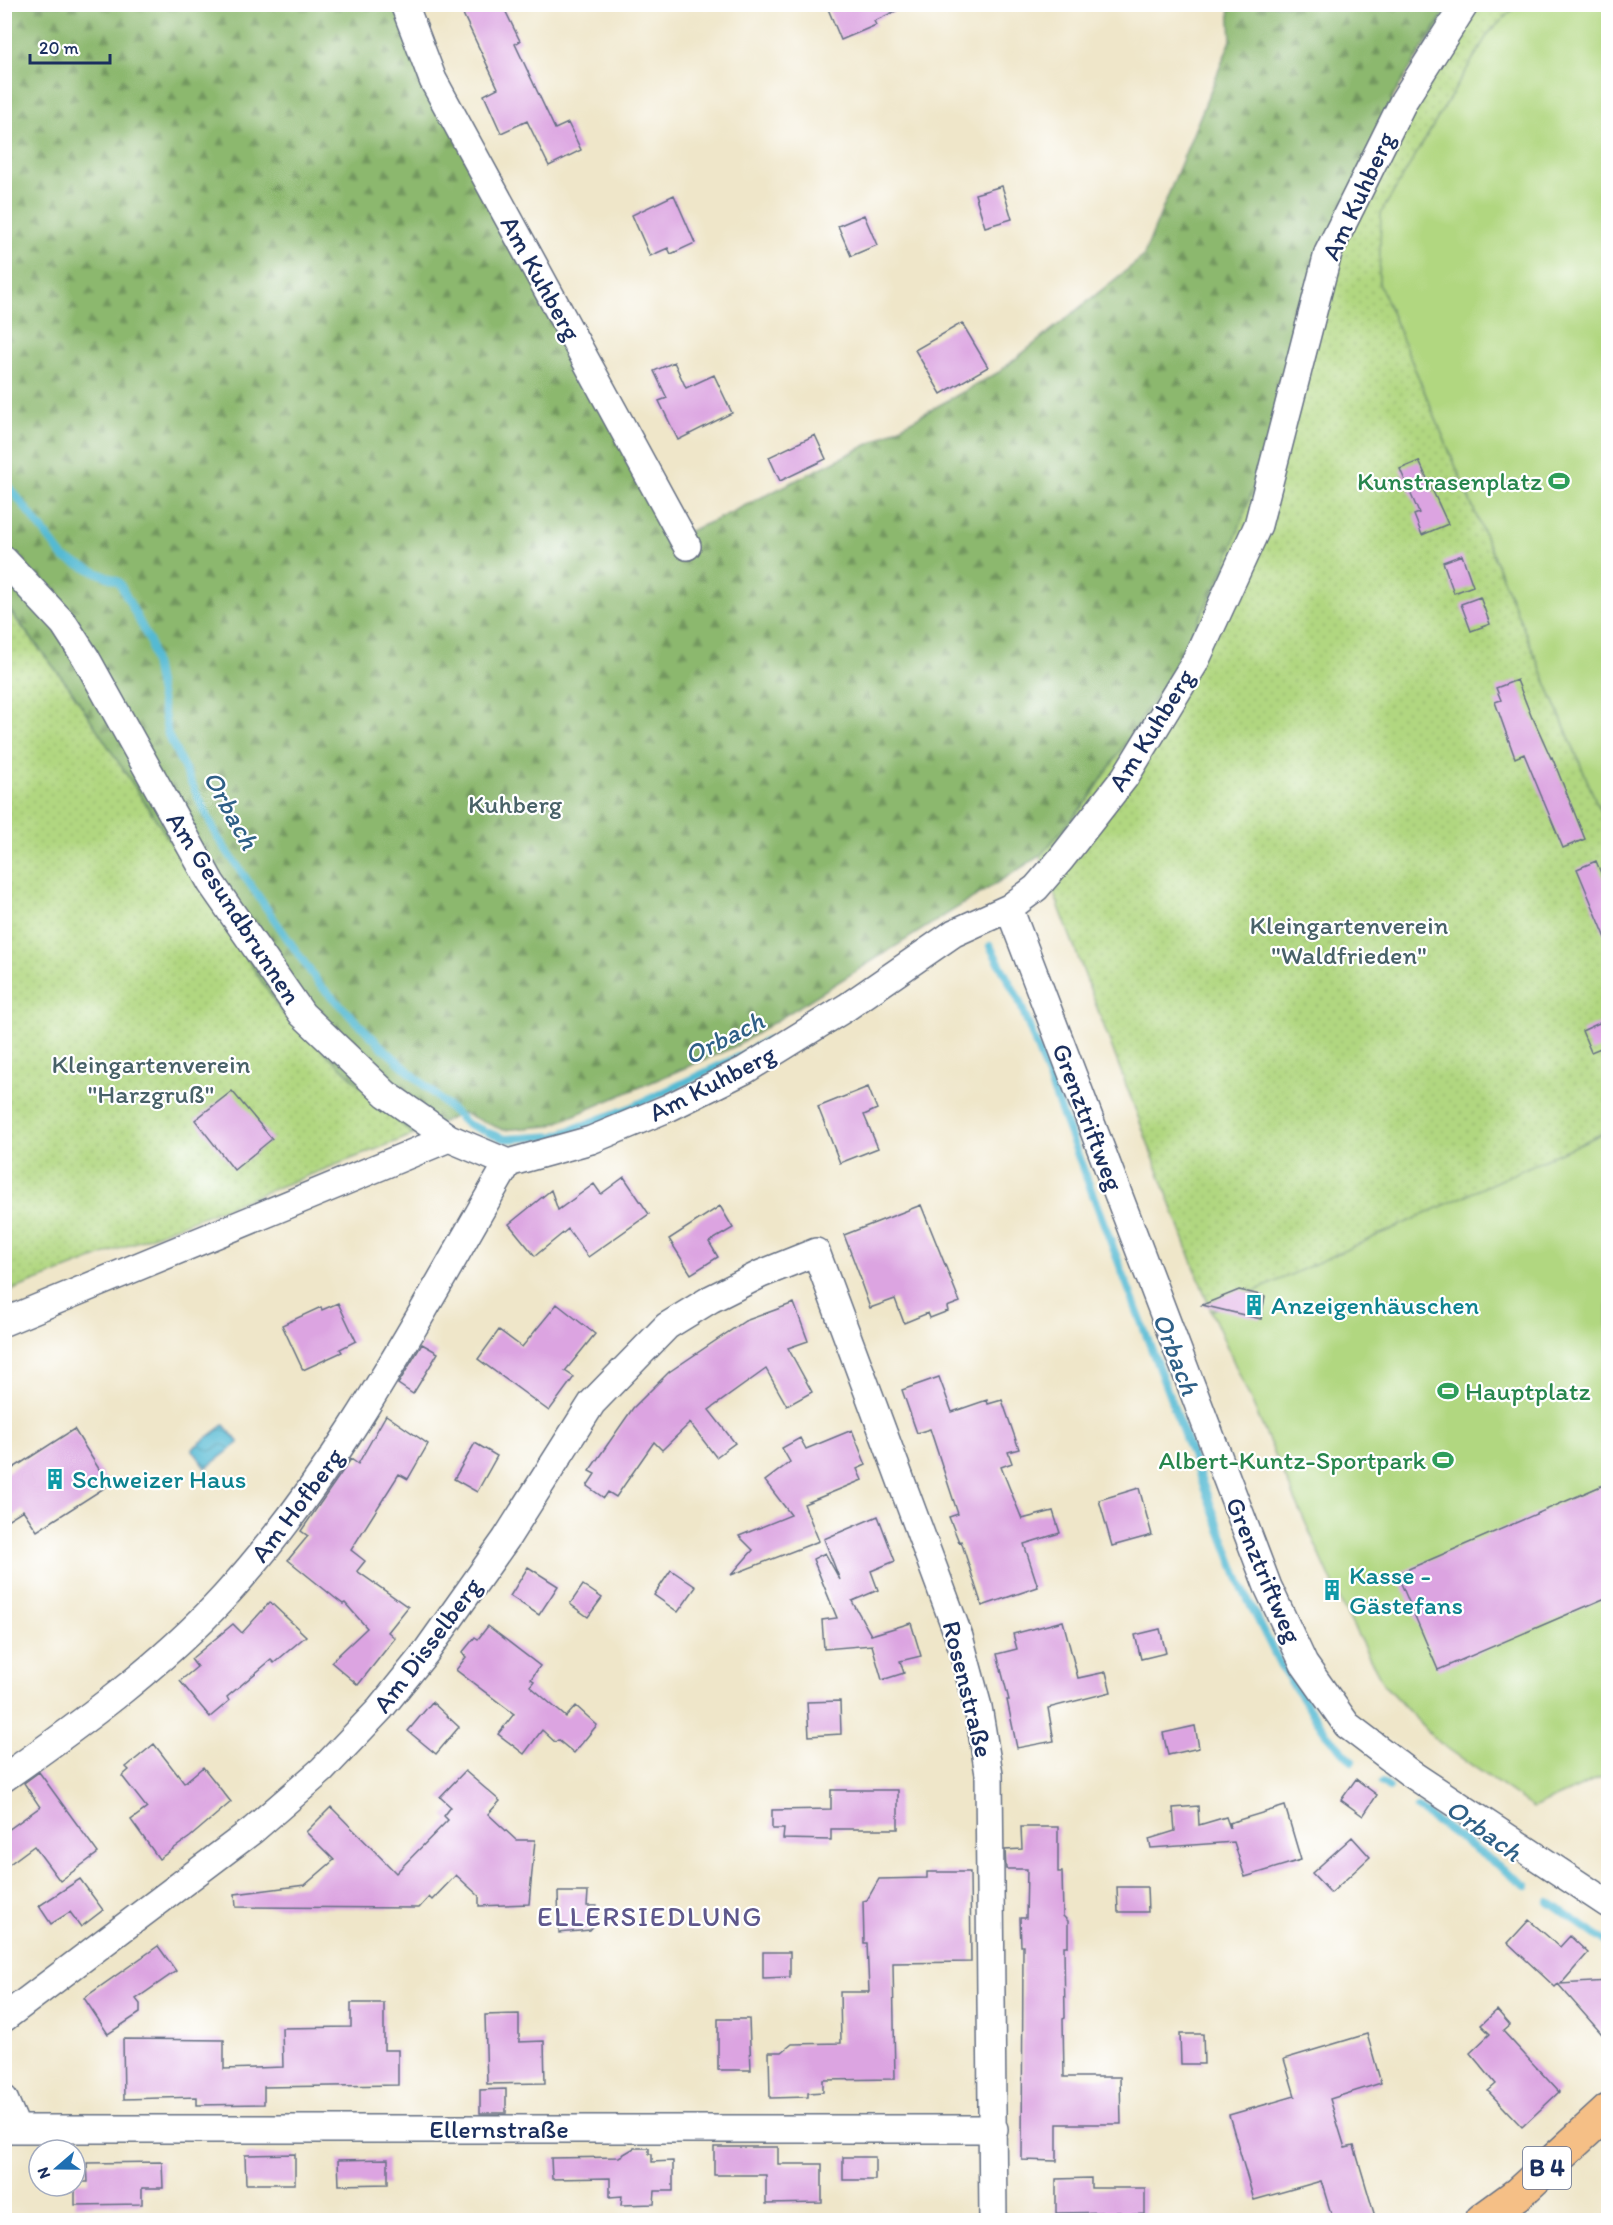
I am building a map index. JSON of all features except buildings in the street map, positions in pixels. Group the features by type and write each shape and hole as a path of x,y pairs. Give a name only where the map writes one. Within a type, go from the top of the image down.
{"main road":[{"name":"B 4","path":"1482,2220 1519,2193 1608,2111"}],"street":[{"name":"Am Kuhberg","path":"404,4 433,80 687,546"},
{"name":"Am Kuhberg","path":"507,1163 591,1140 668,1108 745,1070 847,1007 954,933 1009,908 1036,888 1061,859 1125,777 1194,664 1258,525 1328,253 1404,100 1465,4"},
{"name":"Am Gesundbrunnen","path":"4,560 64,624 86,658 211,883 302,1014 386,1095 449,1138 507,1163"},
{"name":"Grenztriftweg","path":"1009,908 1268,1587 1304,1664 1347,1725 1410,1773 1608,1904"},
{"path":"4,1322 449,1138"},
{"name":"Am Hofberg","path":"4,1778 160,1660 224,1597 269,1545 319,1480 370,1402 507,1163"},
{"name":"Am Disselberg","path":"4,2018 253,1830 322,1770 381,1709 426,1653 506,1539 592,1403 667,1326 711,1299 761,1274 816,1252"},
{"name":"Rosenstraße","path":"816,1252 959,1637 978,1707 989,1774 994,2129 993,2220"},
{"path":"4,2098 11,2129"},
{"name":"Ellernstraße","path":"11,2129 994,2129"}],"green space":[{"path":"1518,4 1608,5 1608,830 1379,283 1381,213 1488,34"},
{"name":"Kuhberg","path":"5,5 392,5 671,539 722,517 873,442 999,372 1143,257 1231,40 1229,5 1449,5 1394,95 1224,570 1172,672 1088,800 1040,856 736,1046 549,1126 503,1130 463,1113 413,1135 281,1011 70,688 5,604"},
{"name":"Kleingartenverein \"Waldfrieden\"","path":"1449,5 1518,5 1488,34 1379,283 1608,830 1608,1131 1211,1311 1040,856 1088,800 1172,672 1224,570 1316,251"},
{"name":"Kleingartenverein \"Harzgruß\"","path":"4,604 70,688 281,1011 413,1135 5,1293"},
{"name":"Albert-Kuntz-Sportpark","path":"1608,1131 1608,1774 1533,1808 1437,1741 1384,1685 1344,1609 1211,1311"}],"water":[{"path":"224,1425 239,1443 206,1468 192,1449"}],"waterway":[{"name":"Orbach","path":"4,480 64,558 119,582 150,642 168,735 218,838 319,984 382,1047 467,1124 482,1130"},
{"name":"Orbach","path":"990,946 1019,1000 1243,1590 1282,1668 1325,1732 1352,1761"},
{"name":"Orbach","path":"489,1133 505,1139 555,1136 630,1108 740,1056 766,1041"},
{"name":"Orbach","path":"1382,1783 1389,1788"},
{"name":"Orbach","path":"1417,1808 1527,1886"},
{"name":"Orbach","path":"1549,1902 1608,1944"}],"place":[{"name":"Kunstrasenplatz","path":"1559,481"},
{"name":"Anzeigenhäuschen","path":"1254,1305"},
{"name":"Hauptplatz","path":"1448,1391"},
{"name":"Albert-Kuntz-Sportpark","path":"1443,1460"},
{"name":"Schweizer Haus","path":"55,1479"},
{"name":"Kasse - Gästefans","path":"1332,1590"}],"district":[{"name":"ELLERSIEDLUNG","path":"650,1916"}]}
